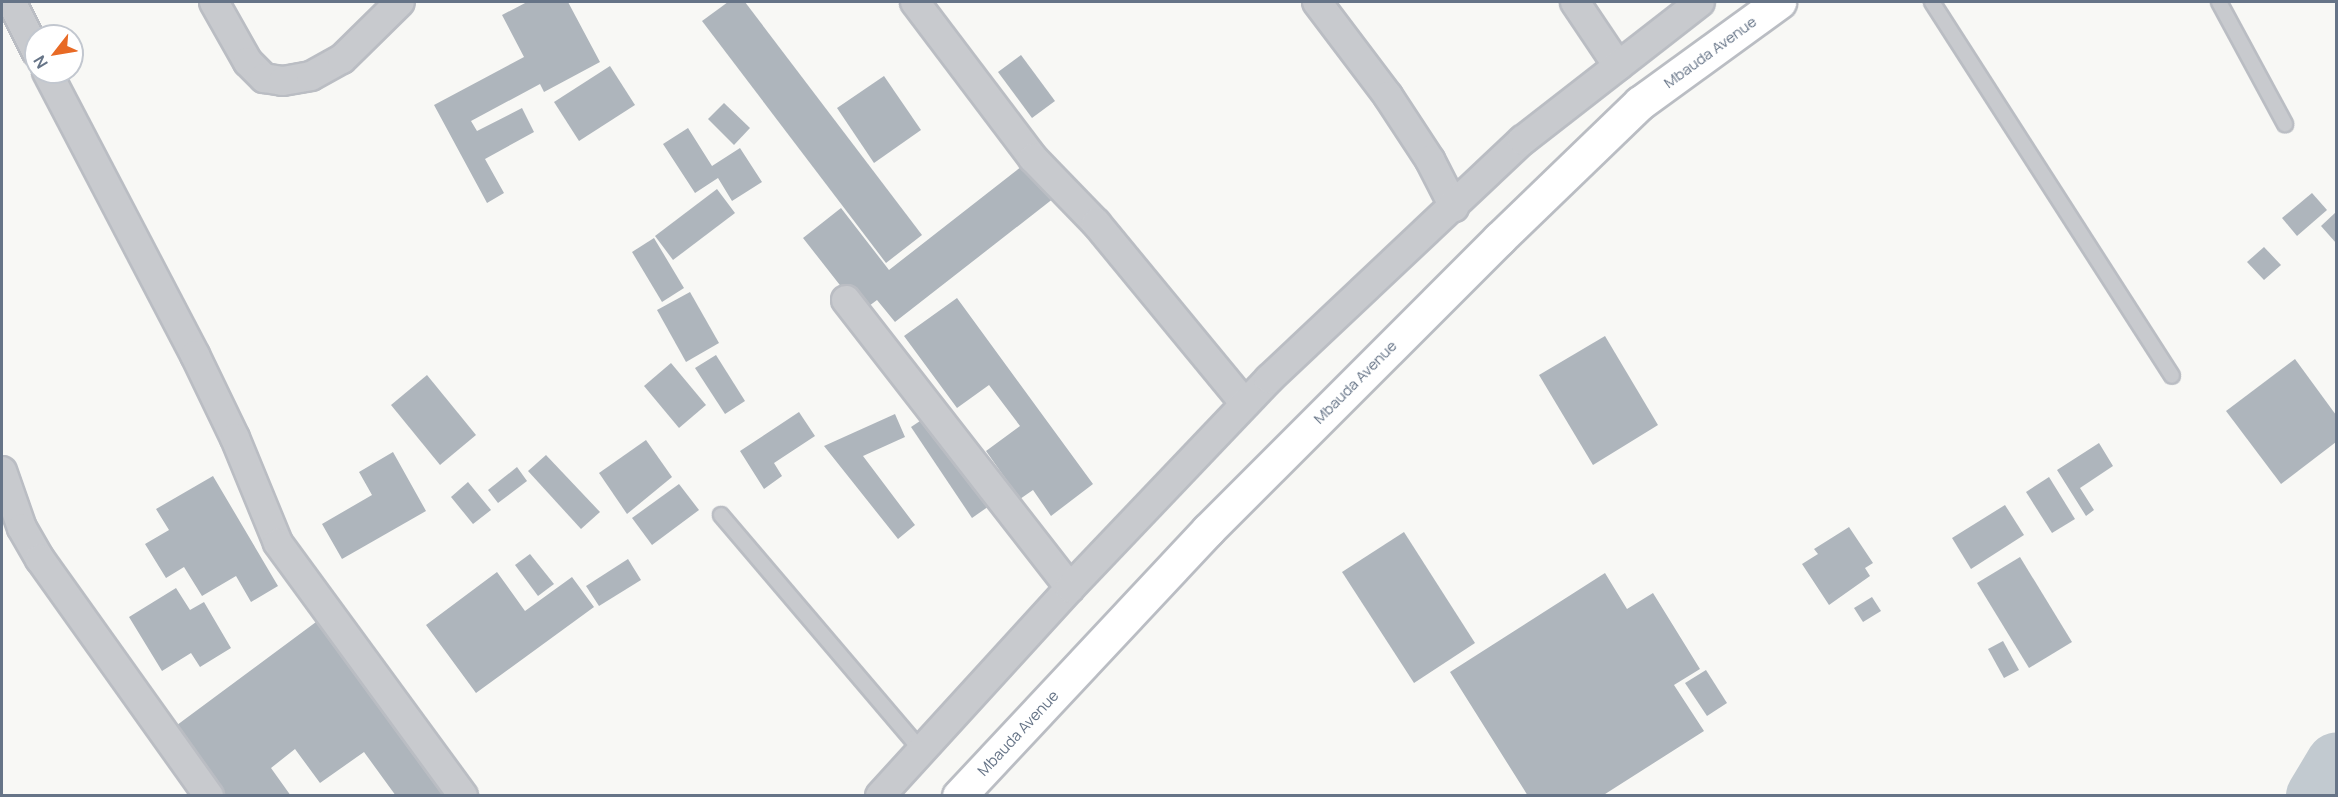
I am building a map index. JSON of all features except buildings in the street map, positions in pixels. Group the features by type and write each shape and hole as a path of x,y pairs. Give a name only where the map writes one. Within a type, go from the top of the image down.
{"street":[{"path":"214,2 248,62 264,78 283,81 311,76 342,59 400,2"},
{"path":"915,2 1033,158 1096,223 1245,404"},
{"path":"1317,2 1388,96 1430,160 1454,207"},
{"path":"1575,2 1618,66"},
{"path":"880,795 1070,588 1245,404 1523,140 1700,2"},
{"path":"12,3 24,27"},
{"name":"Mbauda Avenue","path":"959,795 1216,522 1461,275 1640,103 1772,3"},
{"path":"53,84 195,356 235,438 278,543 463,795"},
{"path":"846,300 1070,588"},
{"path":"2,471 22,528 40,559 209,795"}],"lane":[{"path":"1932,2 2172,376"},
{"path":"2219,2 2285,124"},
{"path":"721,515 922,750"}],"waterway":[{"path":"2316,796 2336,763"}]}
